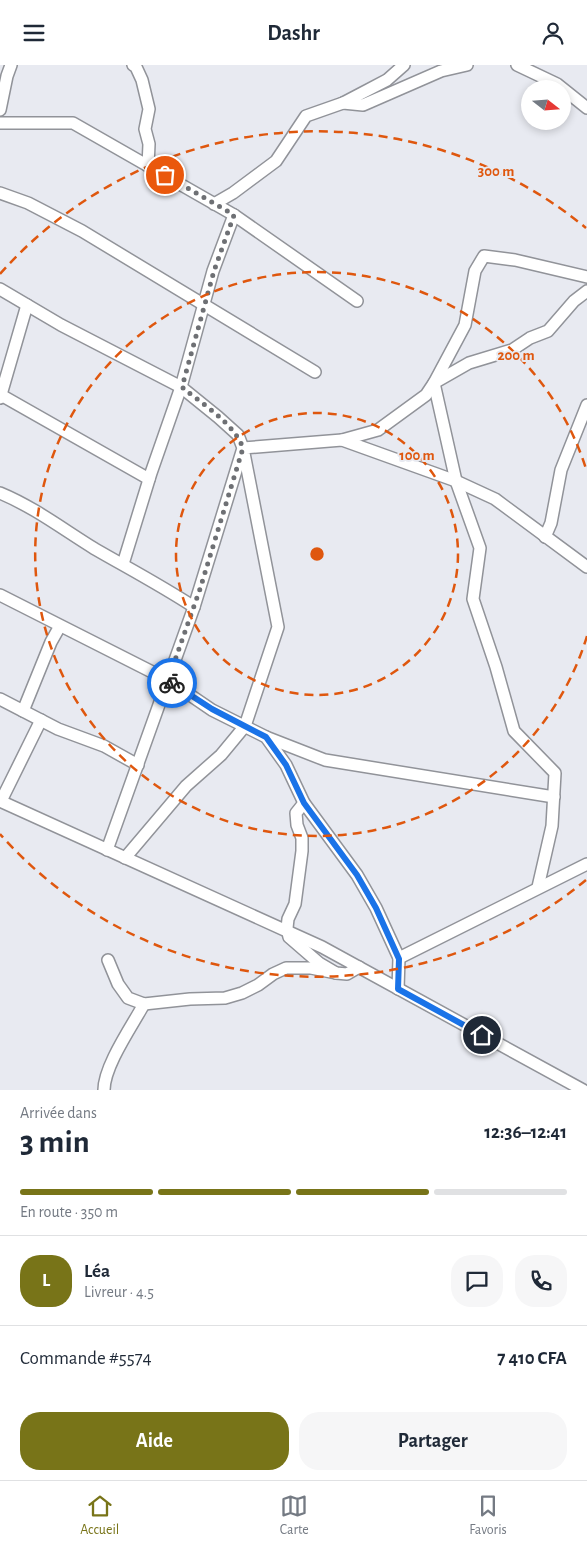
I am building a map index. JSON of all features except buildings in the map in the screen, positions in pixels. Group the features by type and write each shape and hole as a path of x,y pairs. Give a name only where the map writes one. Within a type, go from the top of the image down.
{"street":[{"path":"0,111 11,65"},
{"path":"133,65 142,79 149,109 145,129 149,144 148,166"},
{"path":"214,204 233,193 276,161 306,116 343,103 387,80 404,65"},
{"path":"343,103 363,105 441,71 466,65"},
{"path":"517,65 558,84 587,108"},
{"path":"0,123 73,123 234,215 356,301"},
{"path":"0,193 28,203 82,231 315,371"},
{"path":"123,564 149,479 182,387 214,271 234,215"},
{"path":"243,448 342,440 378,430 426,395 465,325 475,271 484,256 515,259 587,277"},
{"path":"0,289 61,325 182,387 238,435 243,448 278,627 245,726 221,755 186,786 125,858"},
{"path":"434,383 469,363 512,350 530,338 548,331 574,301 587,291"},
{"path":"27,305 1,396 149,479"},
{"path":"434,383 456,481 480,549 473,599 496,667 514,731 555,773 552,825 538,887"},
{"path":"545,537 551,523 560,471 587,405"},
{"path":"342,440 456,481 496,499 587,567"},
{"path":"107,849 194,607 243,448"},
{"path":"0,493 18,501 96,549 156,582 194,607"},
{"path":"0,595 168,680 212,709 266,737 325,760 554,797"},
{"path":"23,711 51,642 60,626"},
{"path":"0,699 58,729 104,745 138,765"},
{"path":"41,721 0,801 322,947 583,1090"},
{"path":"266,737 286,765 304,803 357,875 376,908 399,959 398,989"},
{"path":"304,803 296,813 297,825 302,838 302,851 295,904 288,919 287,932 289,937 307,953 336,973"},
{"path":"399,959 538,887 587,864"},
{"path":"108,960 118,984 128,998 144,1004 190,999 225,998 242,993 286,968 311,968 347,974 358,967"},
{"path":"104,1090 114,1057 144,1004"}],"way so far":[{"path":"165,175 234,215 214,271 182,387 238,435 243,448 211,555 168,680 172,683"}],"route":[{"path":"172,683 212,709 266,737 286,765 304,803 357,875 376,908 399,959 398,989 482,1035"}]}
